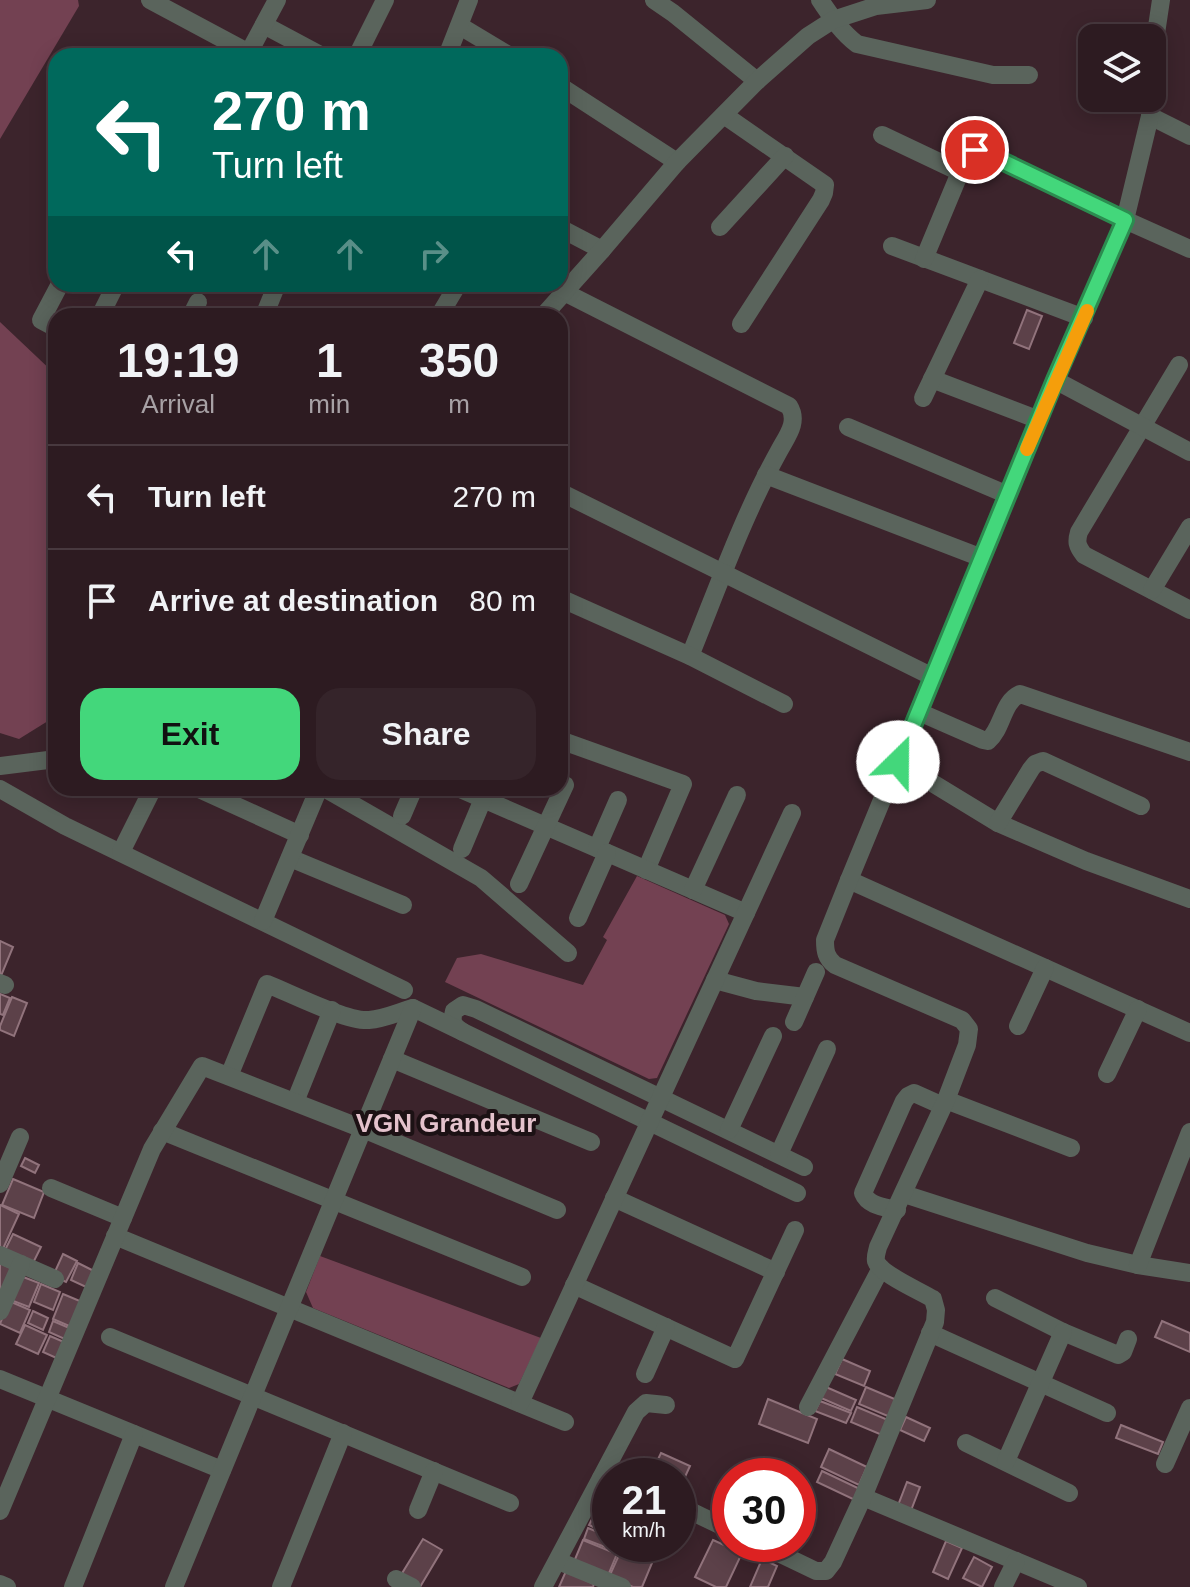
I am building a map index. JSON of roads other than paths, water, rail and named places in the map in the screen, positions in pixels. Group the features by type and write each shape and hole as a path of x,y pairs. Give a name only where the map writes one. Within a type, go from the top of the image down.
{"street":[{"path":"150,0 236,48"},
{"path":"252,48 277,0"},
{"path":"361,48 385,0"},
{"path":"450,48 469,0"},
{"path":"654,0 677,6 757,81"},
{"path":"820,0 848,38 857,44 993,75 1029,75"},
{"path":"568,288 677,162 757,81 808,36 833,20 876,6 927,0"},
{"path":"1157,24 1161,0"},
{"path":"264,25 307,48"},
{"path":"460,26 497,48"},
{"path":"568,91 677,162"},
{"path":"797,1562 816,1571 822,1579 833,1562 930,1333 936,1310 933,1299 887,1273 877,1264 876,1257 945,1103 969,1035 969,1029 962,1020 835,965 827,956 825,940 1055,380 1125,220 1150,112"},
{"path":"1158,112 1190,136"},
{"path":"724,115 825,185 824,193 741,324"},
{"path":"882,135 960,172"},
{"path":"924,259 960,172 969,153 975,150 1190,249"},
{"path":"720,227 785,156"},
{"path":"568,232 602,250"},
{"path":"892,246 1084,318"},
{"path":"923,398 980,279"},
{"path":"48,324 41,320 56,292"},
{"path":"550,308 564,292 789,406 793,413 794,421 723,572 690,656"},
{"path":"1179,365 1079,532 1077,546 1084,555 1190,610"},
{"path":"932,379 1039,420"},
{"path":"1055,380 1190,452"},
{"path":"848,427 1008,495"},
{"path":"766,475 982,558"},
{"path":"568,496 933,677"},
{"path":"1152,590 1190,527"},
{"path":"568,602 690,656 784,704"},
{"path":"919,712 988,741 995,734 1010,700 1020,694 1190,752"},
{"path":"568,743 683,784 646,870"},
{"path":"0,766 48,760"},
{"path":"998,823 1031,769 1043,761 1141,806"},
{"path":"898,762 998,823 1086,861 1189,896"},
{"path":"0,789 65,826 404,990"},
{"path":"693,890 737,795"},
{"path":"121,852 149,796"},
{"path":"215,796 300,835"},
{"path":"263,921 318,796"},
{"path":"336,796 481,878 568,953"},
{"path":"402,816 411,796"},
{"path":"519,884 560,796"},
{"path":"462,849 496,798 546,826 746,913"},
{"path":"578,918 618,800"},
{"path":"520,1403 792,813"},
{"path":"290,858 403,905"},
{"path":"849,880 1190,1033"},
{"path":"1018,1026 1045,968"},
{"path":"794,1022 816,972"},
{"path":"715,980 764,992 805,997"},
{"path":"229,1076 267,984 365,1020 413,1008 797,1193"},
{"path":"463,1032 452,1021 454,1011 463,1005 804,1167"},
{"path":"174,1587 413,1008"},
{"path":"1107,1074 1138,1009"},
{"path":"295,1102 332,1010"},
{"path":"729,1130 773,1036"},
{"path":"779,1154 827,1049"},
{"path":"392,1059 591,1142"},
{"path":"0,1511 5,1484 47,1398 152,1149 202,1066 557,1210"},
{"path":"1071,1148 914,1093 904,1101 863,1193 870,1202 900,1202 1087,1253 1190,1273"},
{"path":"162,1131 522,1277"},
{"path":"1138,1265 1190,1132"},
{"path":"0,1184 20,1137"},
{"path":"51,1188 123,1218"},
{"path":"614,1198 776,1272"},
{"path":"574,1285 735,1359 795,1230"},
{"path":"115,1236 565,1422"},
{"path":"0,1255 55,1279"},
{"path":"0,1311 21,1264"},
{"path":"808,1407 881,1268"},
{"path":"995,1298 1118,1355 1123,1352 1128,1339"},
{"path":"645,1374 666,1327"},
{"path":"1006,1461 1063,1332"},
{"path":"930,1333 1107,1413"},
{"path":"110,1337 510,1503"},
{"path":"0,1379 222,1470"},
{"path":"618,1458 636,1412 646,1403 666,1405"},
{"path":"1165,1464 1190,1408"},
{"path":"281,1587 343,1433"},
{"path":"73,1587 134,1434"},
{"path":"966,1443 1069,1493"},
{"path":"418,1510 434,1471"},
{"path":"863,1497 1078,1587"},
{"path":"543,1587 592,1506"},
{"path":"558,1561 622,1587"},
{"path":"1003,1587 1016,1561"},
{"path":"0,1584 7,1587"}],"district":[{"name":"VGN Grandeur","path":"446,1123"}]}
